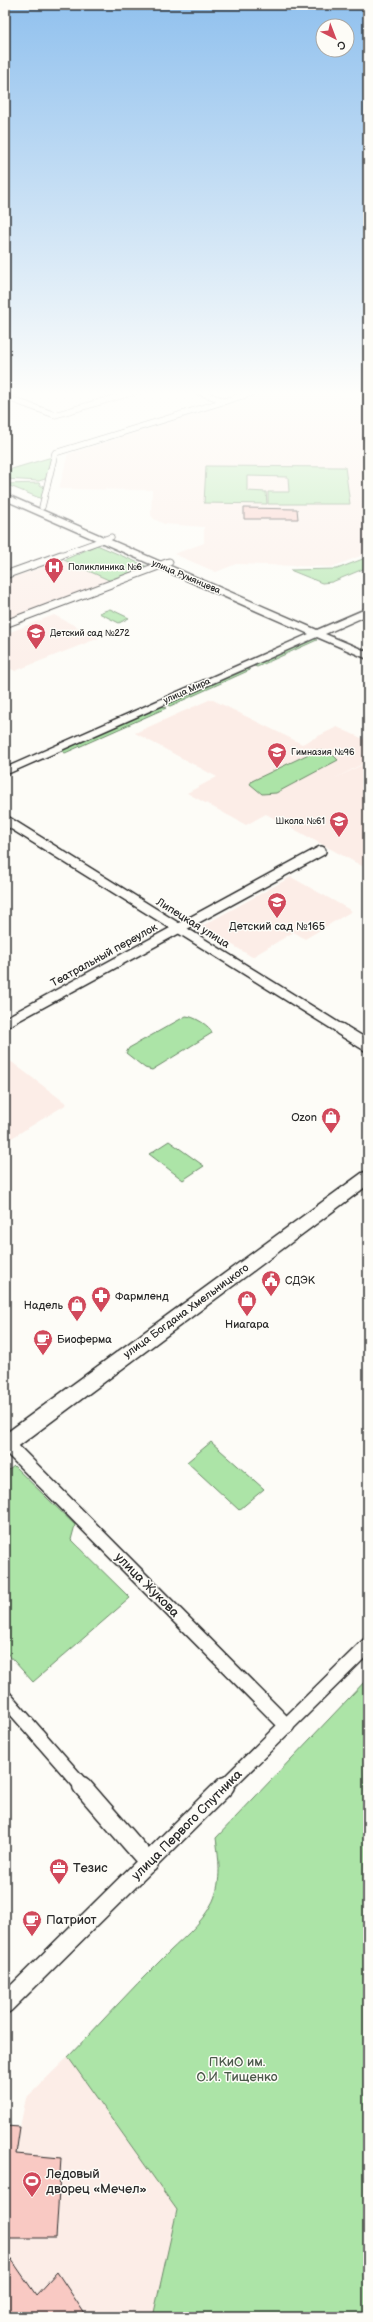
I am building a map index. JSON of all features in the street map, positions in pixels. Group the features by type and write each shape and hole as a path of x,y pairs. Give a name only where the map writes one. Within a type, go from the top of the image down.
{"main road":[{"name":"улица Румянцева","path":"8,498 107,539 322,632 368,656"},
{"name":"улица Румянцева","path":"22,498 107,539"},
{"name":"улица Мира","path":"5,772 368,611"},
{"name":"улица Румянцева","path":"322,632 368,647"},
{"name":"улица Богдана Хмельницкого","path":"6,1444 368,1177"}],"street":[{"path":"42,507 44,498"},
{"path":"5,575 107,539"},
{"path":"5,624 165,564"},
{"name":"Липецкая улица","path":"5,820 368,1046"},
{"name":"Театральный переулок","path":"5,1023 321,851"},
{"name":"улица Жукова","path":"6,1444 287,1726"},
{"name":"улица Первого Спутника","path":"5,2004 368,1645"},
{"path":"5,1698 148,1863"}],"shaded area":[{"path":"152,498 278,498 268,504 280,498 368,498 368,553 332,567 236,564 216,572 174,554 204,543 204,527 164,524 154,519 151,515"},
{"name":"Поликлиника №6","path":"64,560 111,581 5,620 5,580"},
{"name":"Детский сад №272","path":"54,615 99,638 15,671 5,666 5,634"},
{"name":"Гимназия №96","path":"211,699 302,744 337,727 368,741 368,761 332,780 364,764 368,765 368,862 362,866 266,814 246,825 187,793 217,777 135,733"},
{"name":"Детский сад №165","path":"291,877 352,911 305,939 294,932 252,957 202,926"},
{"path":"5,1057 67,1104 5,1142"},
{"path":"68,2057 178,2210 153,2317 5,2317 5,2126 20,2127 26,2098"}],"green space":[{"path":"204,498 267,498 267,504 204,503"},
{"path":"268,498 349,498 350,504 268,504"},
{"path":"97,545 148,567 111,581 64,560"},
{"path":"368,557 368,567 332,582 322,583 290,570 337,569"},
{"path":"110,609 129,618 119,623 99,613"},
{"path":"312,638 317,640 257,667 251,665"},
{"path":"245,668 250,670 170,706 165,704"},
{"path":"161,706 166,708 65,753 60,750"},
{"path":"317,750 331,753 338,760 276,793 262,794 250,784 252,781"},
{"path":"186,1016 201,1022 211,1030 212,1033 152,1070 145,1068 126,1053 129,1048"},
{"path":"169,1141 204,1166 183,1180 149,1154"},
{"path":"211,1442 264,1489 239,1510 187,1462"},
{"path":"14,1466 75,1525 71,1540 130,1598 33,1682 5,1651 5,1473"},
{"name":"ПКиО им. О.И. Тищенко","path":"368,1678 368,2317 153,2317 177,2210 68,2057 137,1984 190,1932 208,1910 216,1893 219,1877 216,1838"}],"building":[{"path":"244,508 297,509 298,519 244,519"},
{"name":"Ледовый дворец «Мечел»","path":"5,2126 20,2127 16,2154 61,2158 56,2238 5,2238"},
{"path":"5,2250 36,2295 57,2272 87,2317 5,2317"}],"place":[{"name":"Поликлиника №6","path":"54,584"},
{"name":"Детский сад №272","path":"36,650"},
{"name":"Гимназия №96","path":"277,769"},
{"name":"Школа №61","path":"339,838"},
{"name":"Детский сад №165","path":"277,919"},
{"name":"Ozon","path":"331,1134"},
{"name":"СДЭК","path":"271,1297"},
{"name":"Фармленд","path":"101,1313"},
{"name":"Ниагара","path":"247,1317"},
{"name":"Надель","path":"77,1322"},
{"name":"Биоферма","path":"43,1356"},
{"name":"Тезис","path":"59,1885"},
{"name":"Патриот","path":"32,1937"},
{"name":"Ледовый дворец «Мечел»","path":"32,2198"}]}
